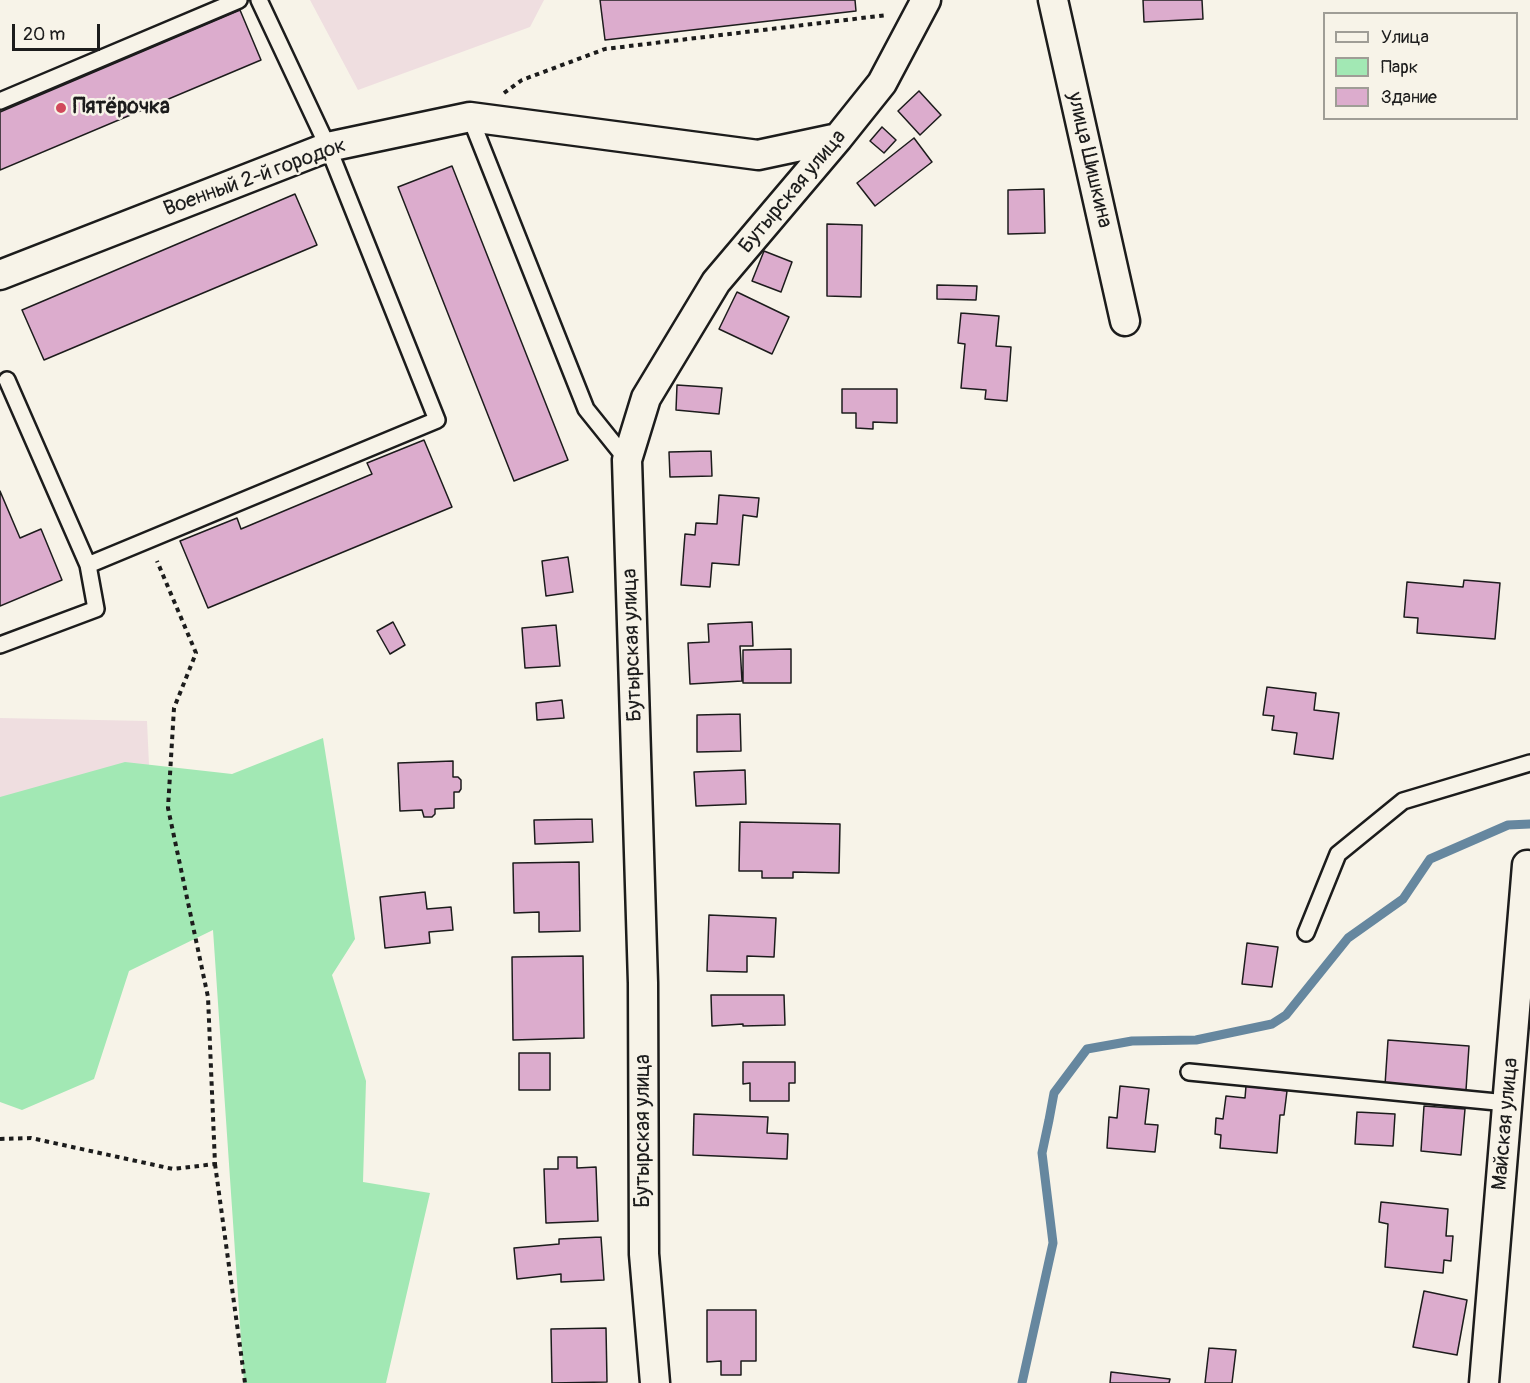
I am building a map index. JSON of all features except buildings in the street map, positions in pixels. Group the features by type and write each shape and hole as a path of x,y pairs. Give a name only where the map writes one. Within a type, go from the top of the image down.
{"street":[{"name":"улица Шишкина","path":"1053,0 1125,321"},
{"name":"Бутырская улица","path":"655,1383 644,1254 643,983 627,460 646,398 716,282 882,83 923,6"},
{"name":"Военный 2-й городок","path":"0,275 328,147 470,117 758,155 838,138"},
{"name":"Майская улица","path":"1485,1383 1527,866"}],"lane":[{"path":"0,101 239,0"},
{"path":"88,565 437,420 328,147 259,0"},
{"path":"470,117 586,410 627,460"},
{"path":"0,645 96,609 88,565 7,380"},
{"path":"1305,933 1338,854 1403,801 1530,763"},
{"path":"1190,1072 1508,1104"}],"path":[{"path":"470,117 522,80 605,49 863,17 923,6"},
{"path":"147,540 196,653 174,708 168,808 208,997 215,1164 245,1383"},
{"path":"0,1139 31,1138 173,1169 215,1164"}],"shaded area":[{"path":"310,0 544,0 530,27 358,90"},
{"path":"0,718 147,721 149,765 0,832"}],"green space":[{"path":"323,738 355,939 332,975 366,1081 363,1182 430,1193 386,1383 244,1383 213,930 129,971 94,1079 22,1110 0,1102 0,797 125,762 232,774"}],"waterway":[{"path":"1022,1383 1053,1243 1042,1153 1054,1093 1087,1049 1132,1041 1196,1040 1272,1024 1286,1015 1348,938 1403,899 1430,859 1508,825 1530,824"}],"place":[{"name":"Пятёрочка","path":"61,108"}]}
